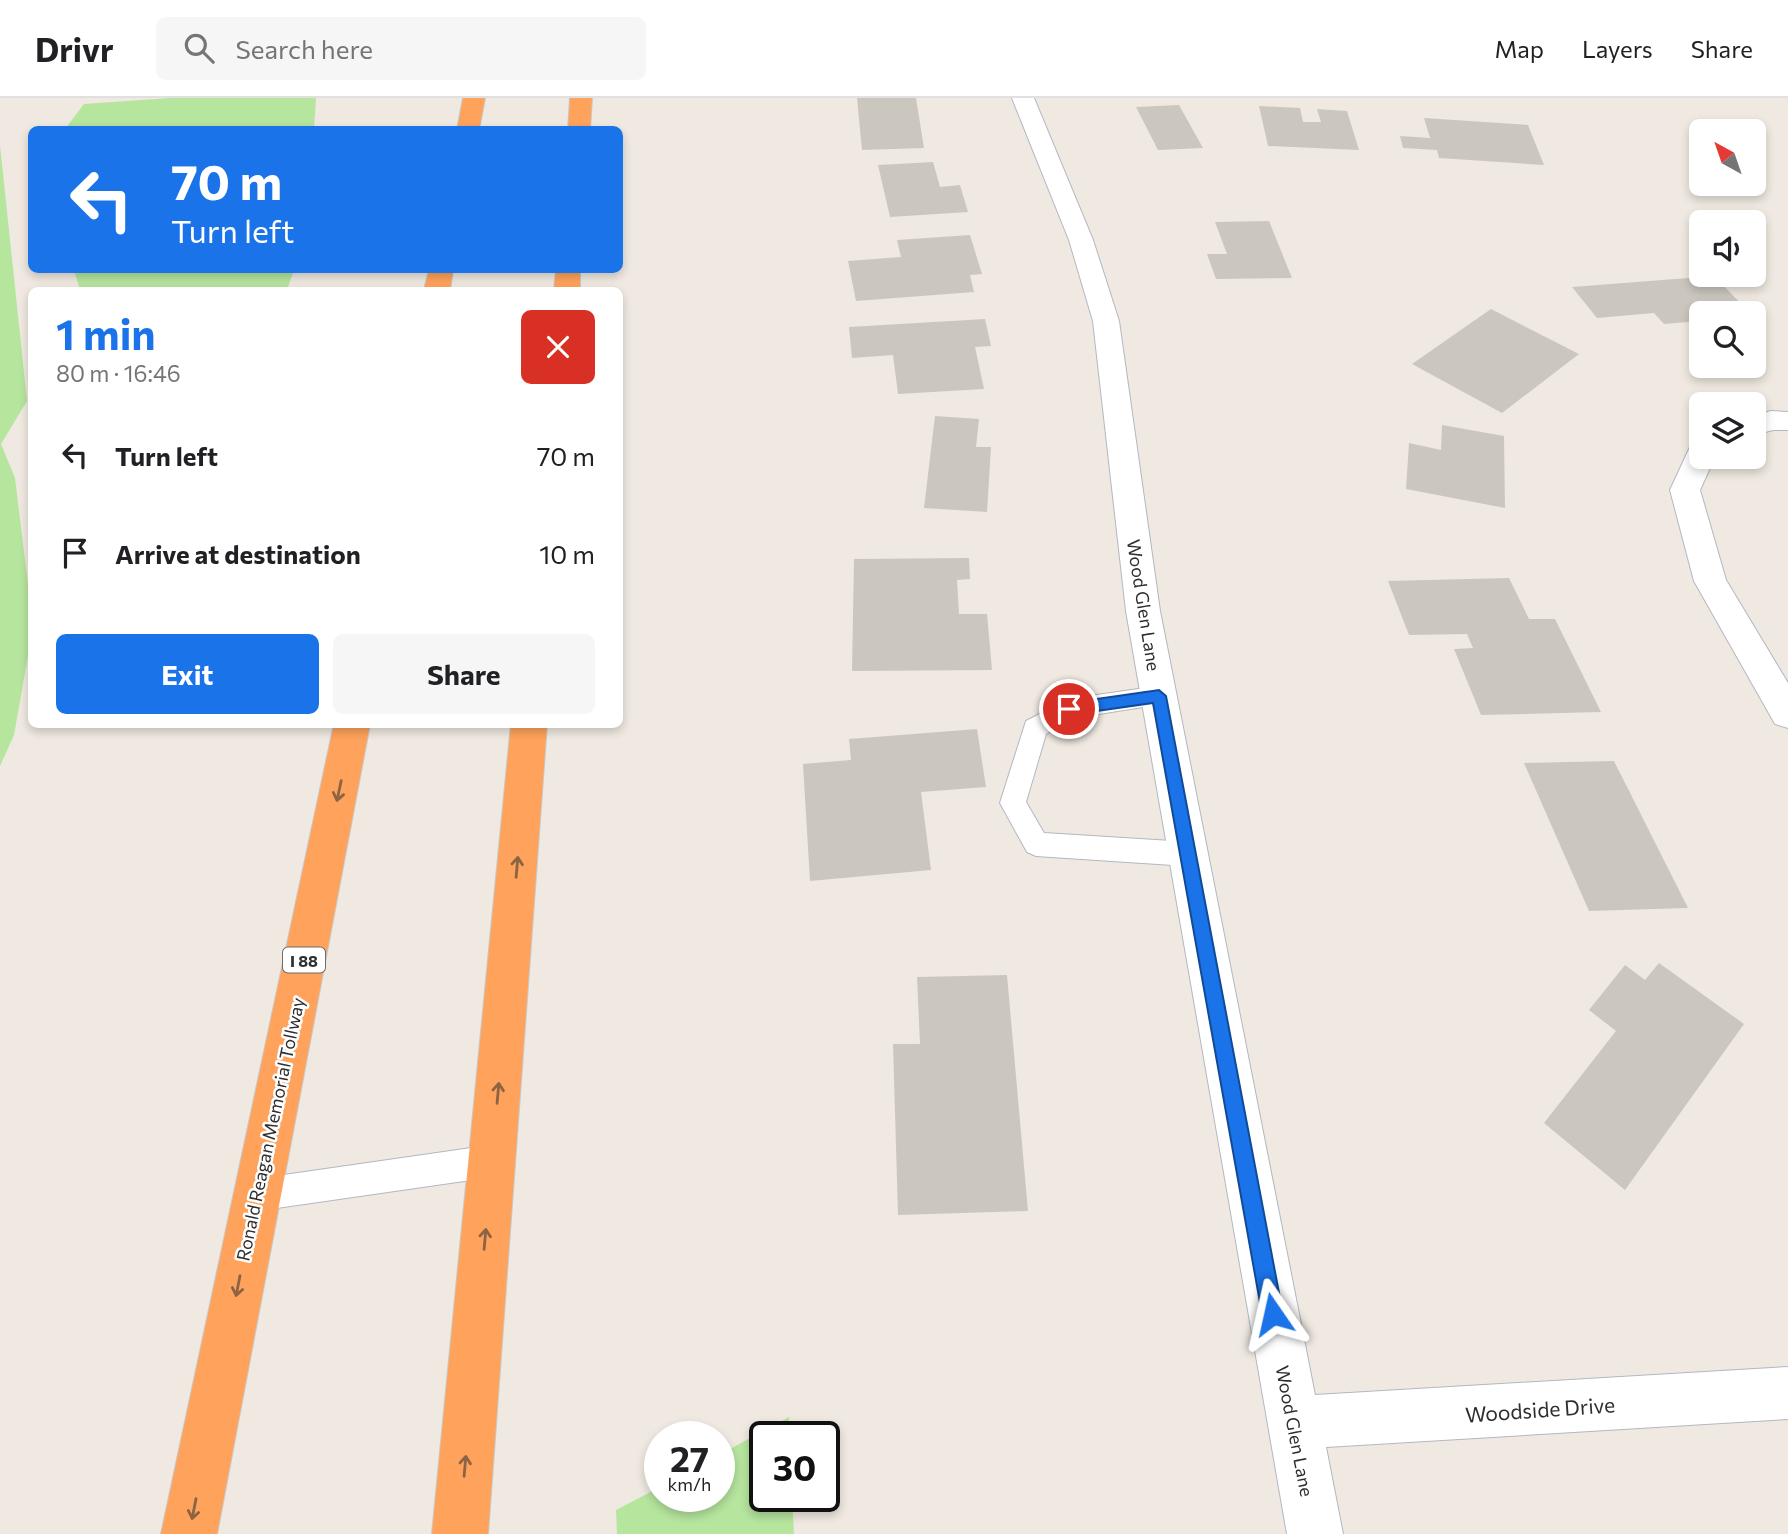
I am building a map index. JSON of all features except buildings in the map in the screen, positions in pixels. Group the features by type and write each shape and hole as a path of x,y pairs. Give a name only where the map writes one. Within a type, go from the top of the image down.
{"highway":[{"path":"469,126 474,98"},
{"path":"579,126 581,98"},
{"name":"Ronald Reagan Memorial Tollway","path":"188,1534 351,728"},
{"path":"460,1534 529,728"}],"street":[{"name":"Wood Glen Lane","path":"1023,98 1081,240 1106,321 1143,611 1292,1423 1315,1534"},
{"path":"1766,422 1788,421"},
{"path":"1694,469 1685,490 1710,581 1788,714"},
{"name":"Woodside Drive","path":"1292,1423 1788,1393"}],"lane":[{"path":"1159,696 1069,709 1035,728 1013,803 1036,844 1188,854"},
{"path":"256,1195 492,1161"}],"green space":[{"path":"170,98 316,98 314,126 67,126 84,104"},
{"path":"0,145 27,401 1,444 15,478 28,584 28,656 14,735 0,766"},
{"path":"75,273 293,273 288,287 79,287"},
{"path":"749,1439 749,1512 793,1512 794,1534 617,1534 616,1510 644,1495 644,1512 735,1512 735,1446"}],"route":[{"path":"1069,709 1159,696 1273,1314"}]}
